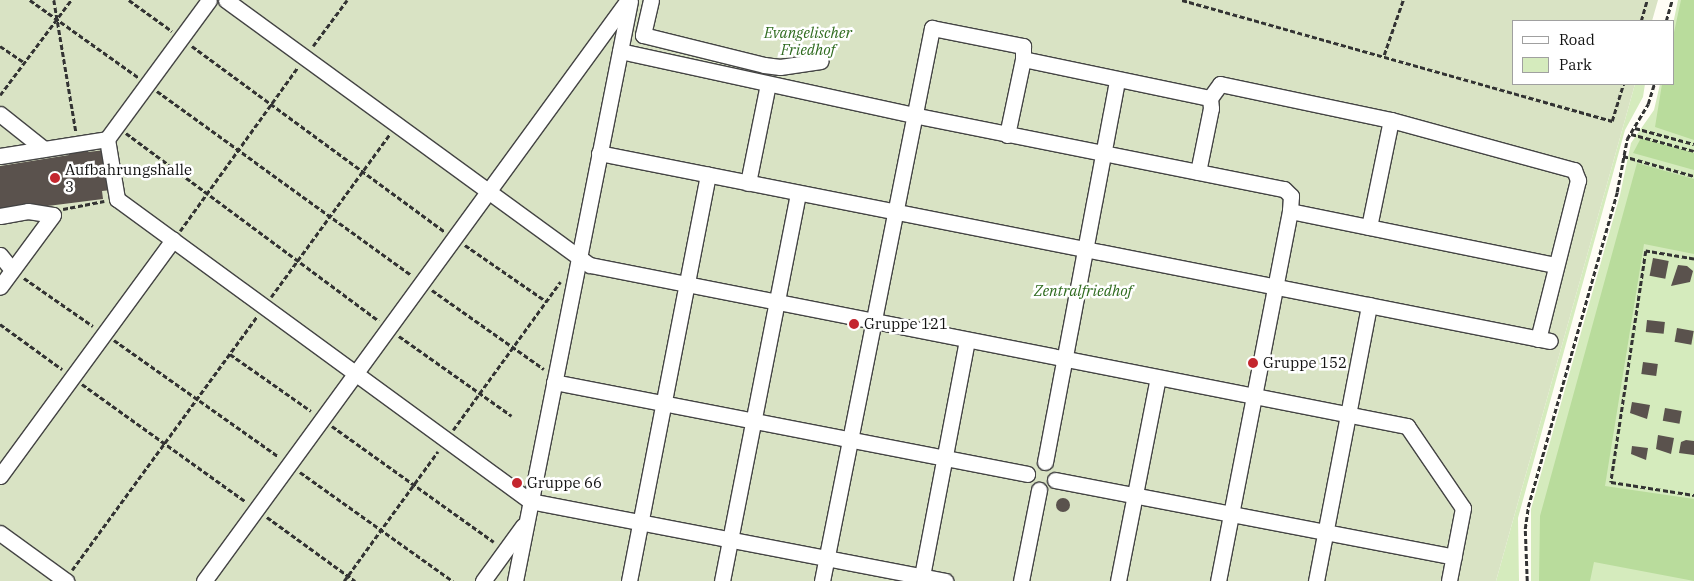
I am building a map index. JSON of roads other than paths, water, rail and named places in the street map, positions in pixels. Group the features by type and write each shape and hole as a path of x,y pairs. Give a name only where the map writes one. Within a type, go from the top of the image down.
{"lane":[{"path":"0,156 78,142 107,139 209,0"},
{"path":"226,0 590,265 688,286 1407,426 1463,508 1449,581"},
{"path":"515,581 629,0"},
{"path":"204,581 629,0"},
{"path":"651,0 643,35 764,65 780,67 821,61"},
{"path":"822,581 872,321 932,28 1022,46 1023,59 1007,134"},
{"path":"620,51 913,115 1284,189 1291,196 1290,210 1252,396 1218,581"},
{"path":"1023,59 1210,98"},
{"path":"1045,462 1062,359 1117,80"},
{"path":"748,183 768,84"},
{"path":"599,153 1544,340 1556,265 1578,180 1574,170 1391,120 1220,84 1210,98 1211,108 1198,172"},
{"path":"0,114 44,149"},
{"path":"1370,227 1391,120"},
{"path":"107,139 117,199 530,501 945,581"},
{"path":"629,581 688,286 708,175"},
{"path":"722,581 778,303 798,193"},
{"path":"1290,210 1556,265"},
{"path":"0,216 28,211 53,215 0,287"},
{"path":"0,476 173,240"},
{"path":"0,255 12,270"},
{"path":"1316,581 1369,305"},
{"path":"922,576 966,340"},
{"path":"1118,581 1158,378"},
{"path":"555,380 664,404 1027,474"},
{"path":"1045,462 1054,471 1054,480 1047,489 1039,490 1028,483 1027,474 1035,463 1045,462"},
{"path":"1054,480 1454,557"},
{"path":"1021,581 1039,490"},
{"path":"483,581 526,523"},
{"path":"0,533 66,581"}],"place":[{"name":"Aufbahrungshalle 3","path":"55,178"},
{"name":"Gruppe 121","path":"854,324"},
{"name":"Gruppe 152","path":"1253,363"},
{"name":"Gruppe 66","path":"517,483"}],"park label":[{"name":"Evangelischer Friedhof","path":"808,40"},
{"name":"Zentralfriedhof","path":"1083,291"}]}
